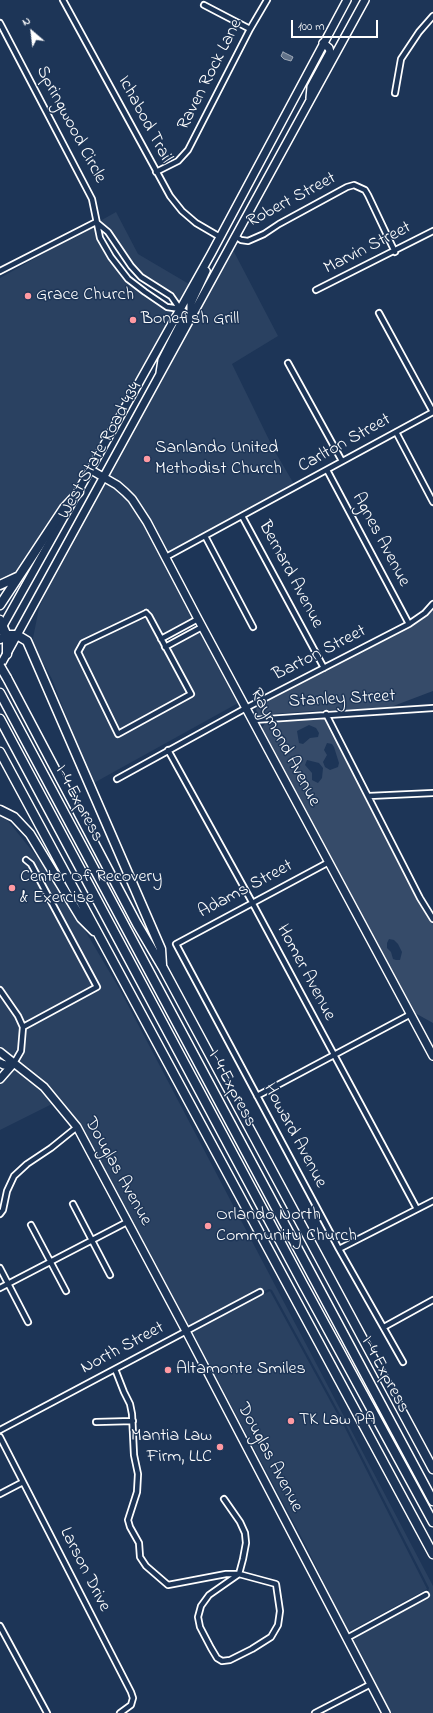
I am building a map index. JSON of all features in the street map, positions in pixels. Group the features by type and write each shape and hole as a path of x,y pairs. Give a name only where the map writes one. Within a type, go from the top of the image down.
{"highway":[{"path":"0,605 64,508 79,492"},
{"path":"0,585 18,577"},
{"path":"2,630 17,635 27,641 161,950 162,968"},
{"path":"2,630 7,654"},
{"path":"0,666 133,918 162,968 433,1469"},
{"name":"I-4 Express","path":"0,693 433,1501"},
{"name":"I-4 Express","path":"0,719 289,1259 433,1522"},
{"path":"0,752 433,1554"},
{"path":"0,810 14,817 30,834 81,918 102,940"}],"main road":[{"path":"2,630 211,254 347,0"},
{"name":"West State Road 434","path":"0,666 365,0"},
{"path":"310,102 311,87 330,52 329,48 324,43"},
{"path":"191,318 190,303 206,272 211,254"},
{"path":"159,378 162,360 183,319 183,312 180,309"},
{"name":"Raymond Avenue","path":"91,470 117,485 132,499 147,522 202,628 433,1056"},
{"name":"Douglas Avenue","path":"0,1052 44,1086 77,1127 186,1331 386,1713"},
{"path":"0,1063 4,1065 14,1063"},
{"path":"0,1078 14,1063"}],"street":[{"name":"Ichabod Trail","path":"63,0 170,196 182,211 196,222 220,236"},
{"name":"Raven Rock Lane","path":"156,172 178,162 188,150 250,29 267,0"},
{"path":"204,5 250,29"},
{"path":"395,93 400,59 419,32 433,16"},
{"name":"Springwood Circle","path":"0,23 92,198 100,238 111,257 128,279 167,306 180,309"},
{"name":"Robert Street","path":"235,236 241,240 248,240 264,234 279,224 347,187 354,185 361,188 368,195 395,252"},
{"path":"0,271 96,222 108,232 131,266 141,277 171,296 180,309"},
{"name":"Marvin Street","path":"316,290 395,252 433,231"},
{"path":"379,313 433,412"},
{"path":"288,363 342,462"},
{"name":"Carlton Street","path":"166,557 433,412"},
{"path":"396,432 433,502"},
{"name":"Agnes Avenue","path":"327,470 409,624"},
{"name":"Bernard Avenue","path":"242,516 324,668"},
{"path":"205,536 253,627"},
{"name":"Barton Street","path":"117,778 246,708 409,624 425,613 433,604"},
{"path":"146,613 166,647 191,694 118,734 86,670 78,652 79,649 83,643 146,613"},
{"path":"161,639 198,619"},
{"path":"166,647 202,628"},
{"name":"Stanley Street","path":"253,720 433,708"},
{"path":"326,714 420,898 433,919"},
{"name":"Homer Avenue","path":"168,750 252,902 417,1209"},
{"path":"369,796 433,793"},
{"path":"22,1027 97,987 31,864 26,860"},
{"name":"Adams Street","path":"176,944 329,862"},
{"name":"Howard Avenue","path":"176,944 339,1249 403,1362"},
{"path":"0,990 14,1010 22,1027 21,1051 14,1063"},
{"path":"257,1096 411,1014"},
{"path":"0,1214 3,1210 14,1176 27,1164 51,1148 77,1127"},
{"path":"339,1249 433,1201"},
{"path":"73,1204 110,1275"},
{"path":"0,1288 128,1222"},
{"path":"31,1225 66,1291"},
{"path":"0,1268 28,1322"},
{"name":"North Street","path":"0,1430 260,1292"},
{"path":"384,1327 433,1300"},
{"path":"115,1369 130,1404 133,1422 134,1455 138,1474 137,1492 128,1520 130,1527 139,1543 140,1557 146,1566 168,1585 213,1576 239,1574 276,1584 280,1611 278,1625 271,1636 252,1649 230,1660 222,1661 217,1658 211,1648 200,1627 198,1617 201,1606 209,1595 239,1574 246,1543 245,1533 240,1522 224,1499"},
{"path":"96,1422 133,1422"},
{"name":"Larson Drive","path":"0,1438 131,1692 133,1698 131,1705 120,1713"},
{"path":"0,1494 23,1482"},
{"path":"347,1638 426,1595"},
{"path":"0,1626 47,1713"},
{"path":"315,1713 371,1684"}],"shaded area":[{"path":"283,52 293,57 291,61 284,59 281,56"},
{"path":"116,212 138,254 189,284 179,302 172,293 143,274 133,264 110,230 100,221"},
{"path":"94,226 98,239 108,258 126,281 165,309 174,311 71,495 16,574 0,582 0,278"},
{"path":"232,248 278,336 232,364 274,450 294,484 167,553 149,520 134,497 107,476 163,379"},
{"path":"104,481 116,488 129,501 144,523 194,618 162,635 152,614 145,609 82,640 76,646 75,653 115,735 119,737 192,697 193,693 170,649 201,632 240,702 92,784 52,679 32,643 39,608 57,569"},
{"path":"433,609 433,691 388,708 327,710 258,715 256,712 257,705 263,701 408,628 427,616"},
{"path":"145,616 187,693 119,730 81,652 85,646"},
{"path":"324,717 417,899 433,925 433,1023 415,1013 263,731 262,728 266,722","holes":["309,725 316,728 319,733 318,737 310,738 303,744 299,743 297,731","327,743 332,744 339,763 338,767 330,770 325,767 323,762 327,755 324,750","307,760 319,763 323,768 322,778 318,783 312,780 312,773 305,765","389,939 394,940 398,944 402,952 400,960 393,959 391,952 387,948"]},
{"path":"0,814 4,816 54,878 119,988 433,1586 433,1713 391,1713 351,1640 430,1597 428,1592 429,1588 347,1427 272,1290 269,1289 263,1292 261,1288 187,1327 61,1099 59,1100 45,1084 18,1063 24,1051 26,1029 101,988 33,862 25,855 22,860 28,866 93,985 24,1022 13,1002 0,985"},
{"path":"0,995 20,1027 18,1049 13,1058 0,1048"},
{"path":"14,1068 42,1089 54,1103 0,1130 0,1082"},
{"path":"270,1291 345,1428 427,1589 348,1632 305,1544 192,1332"}],"place":[{"name":"Grace Church","path":"28,296"},
{"name":"Bonefish Grill","path":"133,320"},
{"name":"Sanlando United Methodist Church","path":"147,459"},
{"name":"Center Of Recovery & Exercise","path":"12,888"},
{"name":"Orlando North Community Church","path":"208,1226"},
{"name":"Altamonte Smiles","path":"168,1370"},
{"name":"TK Law PA","path":"291,1421"},
{"name":"Mantia Law Firm, LLC","path":"220,1447"}]}
